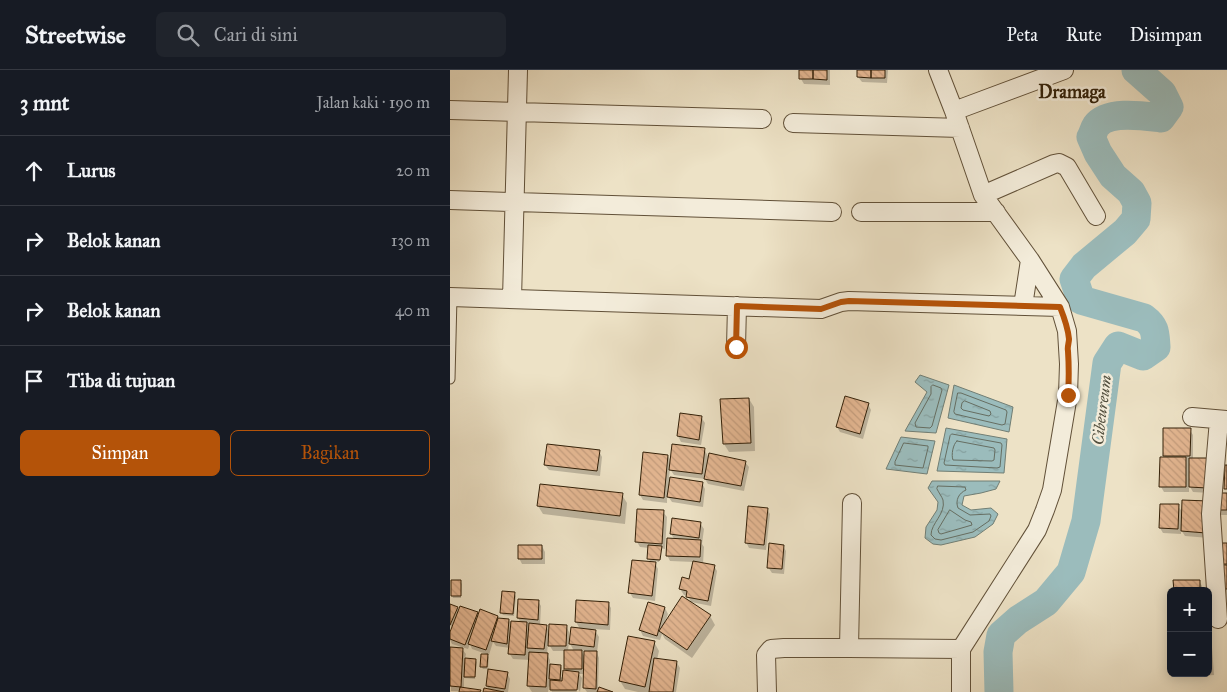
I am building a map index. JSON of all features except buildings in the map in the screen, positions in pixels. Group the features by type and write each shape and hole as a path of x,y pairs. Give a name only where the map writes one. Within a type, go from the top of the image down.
{"street":[{"path":"512,298 518,70"},
{"path":"938,70 983,195 1030,260 1060,307 1069,339 1068,395 1052,490 1037,530 961,649 961,692"},
{"path":"954,111 1064,70"},
{"path":"450,110 762,119"},
{"path":"793,123 960,128"},
{"path":"983,195 1059,163 1067,167 1096,216"},
{"path":"450,200 832,212"},
{"path":"861,212 996,212"},
{"path":"1023,306 1030,260"},
{"path":"451,298 512,298 821,309 849,301 1060,307"},
{"path":"736,347 737,306"},
{"path":"1192,417 1223,420 1211,514 1218,619"},
{"path":"849,648 852,503"},
{"path":"767,692 766,655 771,649 961,649"}],"lane":[{"path":"450,379 451,298"}],"water":[{"path":"920,375 949,385 936,433 905,431 927,392 915,382"},
{"path":"954,385 1013,407 1009,432 948,418"},
{"path":"946,428 1007,439 1004,473 937,471"},
{"path":"901,437 935,441 927,474 886,469"},
{"path":"932,481 1000,481 996,489 964,496 962,505 971,510 991,508 998,514 993,524 975,537 941,545 933,544 925,538 926,527 937,510 938,502 928,488"}],"waterway":[{"name":"Cibeureum","path":"999,692 998,652 1001,635 1018,620 1046,602 1071,572 1086,521 1107,363 1118,346 1143,356 1156,347 1154,331 1151,324 1144,318 1081,300 1074,279 1084,266 1125,232 1136,219 1137,203 1131,192 1113,176 1098,153 1091,137 1096,126 1109,118 1127,115 1161,118 1169,107 1162,93 1136,70"}],"district":[{"name":"Dramaga","path":"1072,92"}],"route":[{"path":"736,347 737,306 821,309 849,301 1060,307 1069,339 1068,395"}]}
